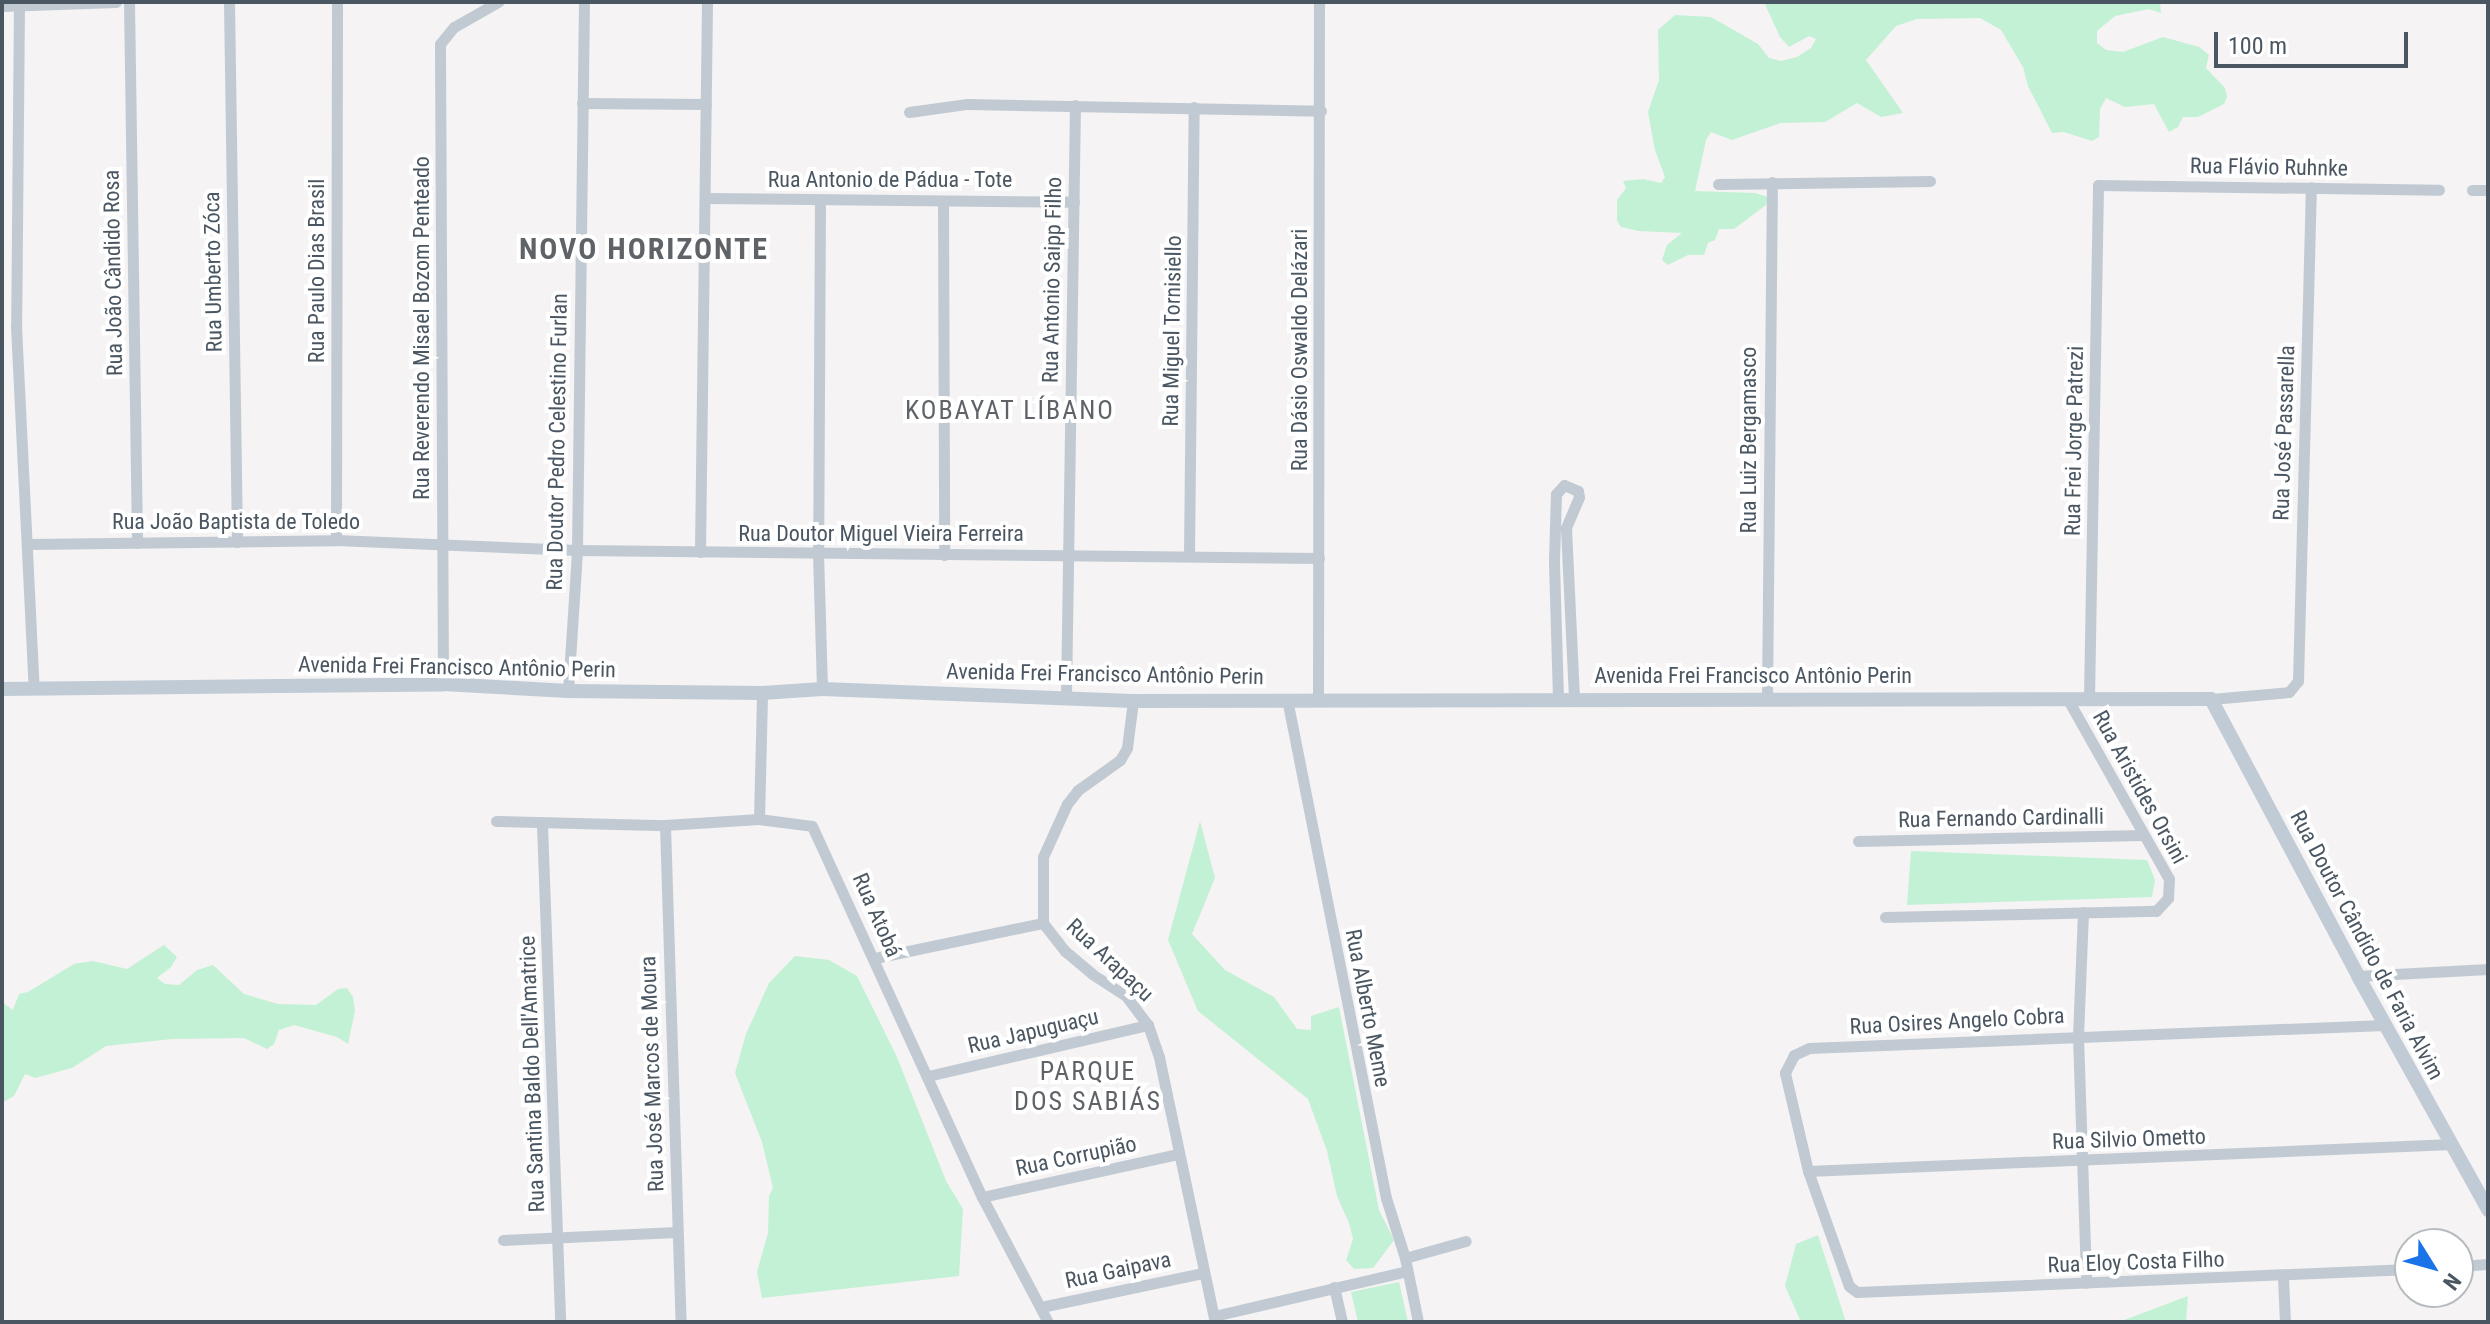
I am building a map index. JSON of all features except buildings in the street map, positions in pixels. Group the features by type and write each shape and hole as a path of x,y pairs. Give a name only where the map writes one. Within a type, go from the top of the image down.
{"street":[{"path":"2,6 116,2"},
{"name":"Rua João Cândido Rosa","path":"129,2 137,543"},
{"name":"Rua Umberto Zóca","path":"229,2 237,542"},
{"name":"Rua Paulo Dias Brasil","path":"336,540 337,2"},
{"name":"Rua Reverendo Misael Bozom Penteado","path":"443,684 440,44 454,27 498,2"},
{"name":"Rua Doutor Pedro Celestino Furlan","path":"568,691 577,550 584,2"},
{"path":"700,552 707,2"},
{"name":"Rua Dásio Oswaldo Delázari","path":"1318,698 1319,2"},
{"path":"19,4 16,326 34,689"},
{"path":"582,103 706,104"},
{"path":"909,112 967,104 1321,111"},
{"name":"Rua Antonio Saipp Filho","path":"1066,696 1075,105"},
{"name":"Rua Miguel Tornisiello","path":"1189,555 1194,107"},
{"path":"1718,184 1930,181"},
{"name":"Rua Luiz Bergamasco","path":"1767,699 1772,182"},
{"name":"Rua Flávio Ruhnke","path":"2098,185 2439,190"},
{"name":"Rua Frei Jorge Patrezi","path":"2089,698 2098,185"},
{"name":"Rua José Passarella","path":"2298,681 2311,187"},
{"path":"2472,190 2488,190"},
{"name":"Rua Antonio de Pádua - Tote","path":"706,198 1074,202"},
{"path":"820,200 818,553 822,689"},
{"path":"943,201 944,555"},
{"path":"2,332 16,326"},
{"path":"1558,698 1554,561 1556,494 1564,485 1578,491 1579,497 1566,528 1574,698"},
{"name":"Rua João Baptista de Toledo","path":"29,544 336,540 443,543"},
{"name":"Rua Doutor Miguel Vieira Ferreira","path":"443,543 577,550 1319,558"},
{"name":"Avenida Frei Francisco Antônio Perin","path":"2,689 443,684 568,691 762,693 822,689 1066,696 1133,701 1318,698 2211,699 2289,692 2298,681"},
{"path":"759,819 762,693"},
{"name":"Rua Aristides Orsini","path":"2067,698 2169,879 2168,898 2156,911 2083,912"},
{"name":"Rua Alberto Meme","path":"1287,699 1386,1198 1405,1258 1418,1322"},
{"name":"Rua Doutor Cândido de Faria Alvim","path":"2211,699 2384,1025 2488,1210"},
{"name":"Rua Arapaçu","path":"1133,701 1127,748 1120,760 1078,790 1058,819 1043,857 1043,923 1065,951 1126,996 1148,1025 1159,1057 1214,1319"},
{"name":"Rua Atobá","path":"496,821 542,825 665,825 759,819 803,822 818,832 982,1197 1048,1322"},
{"name":"Rua Santina Baldo Dell'Amatrice","path":"542,825 560,1322"},
{"name":"Rua José Marcos de Moura","path":"665,825 681,1322"},
{"name":"Rua Fernando Cardinalli","path":"1858,841 2144,835"},
{"path":"1885,917 2083,912 2078,1036 2086,1283"},
{"path":"875,958 1043,923"},
{"path":"2358,976 2488,969"},
{"name":"Rua Japuguaçu","path":"928,1076 1148,1025"},
{"name":"Rua Osires Angelo Cobra","path":"1864,1294 1849,1286 1808,1171 1785,1073 1794,1055 1809,1048 2384,1025"},
{"name":"Rua Silvio Ometto","path":"1808,1171 2452,1144"},
{"name":"Rua Corrupião","path":"982,1197 1178,1154"},
{"path":"503,1240 677,1232"},
{"path":"1405,1258 1466,1241"},
{"name":"Rua Eloy Costa Filho","path":"1864,1294 2394,1270"},
{"path":"1214,1319 1407,1271"},
{"name":"Rua Gaipava","path":"1041,1307 1203,1273"},
{"path":"2283,1277 2285,1322"},
{"path":"1334,1287 1342,1322"}],"green space":[{"path":"1764,2 2160,2 2161,13 2149,9 2115,16 2097,31 2097,43 2106,50 2123,52 2163,37 2199,47 2209,55 2206,68 2225,88 2227,97 2224,104 2198,117 2183,117 2178,127 2169,132 2154,104 2125,107 2106,98 2100,109 2099,137 2092,141 2064,132 2052,133 2028,86 2023,67 2001,30 1980,18 1917,19 1896,26 1866,60 1903,113 1881,117 1857,103 1825,122 1781,123 1732,140 1711,132 1706,140 1695,191 1755,193 1768,197 1766,205 1734,229 1719,229 1715,240 1708,243 1704,255 1688,255 1668,265 1662,260 1667,245 1682,233 1639,231 1621,227 1617,221 1617,200 1626,188 1623,181 1643,179 1661,183 1665,177 1655,150 1648,112 1659,80 1658,30 1675,15 1711,17 1758,44 1769,58 1781,61 1797,57 1811,48 1816,39 1809,36 1789,47 1780,37"},
{"path":"1200,821 1215,878 1192,934 1225,970 1274,997 1297,1029 1311,1030 1311,1016 1339,1007 1379,1210 1394,1240 1373,1268 1354,1269 1346,1260 1353,1239 1308,1099 1198,1011 1168,940"},
{"path":"1911,851 2147,860 2155,880 2152,897 1907,905"},
{"path":"164,945 177,957 171,967 157,978 165,984 179,985 197,970 213,965 244,994 278,1004 316,1005 338,989 347,988 353,997 355,1011 348,1044 337,1037 294,1025 279,1030 274,1044 267,1049 244,1038 172,1039 106,1046 72,1068 35,1078 25,1074 14,1096 2,1103 2,1002 13,1010 19,994 28,992 74,964 93,961 127,969"},
{"path":"795,956 829,960 857,976 897,1057 946,1181 963,1209 959,1276 762,1298 757,1272 768,1233 769,1196 773,1188 762,1142 735,1073 746,1034 769,983"},
{"path":"1818,1235 1846,1322 1801,1322 1785,1286 1796,1244"},
{"path":"1399,1282 1408,1322 1358,1322 1351,1292"},
{"path":"2188,1296 2186,1322 2119,1322"}],"district":[{"name":"NOVO HORIZONTE","path":"644,249"},
{"name":"KOBAYAT LÍBANO","path":"1010,411"},
{"name":"PARQUE DOS SABIÁS","path":"1088,1087"}]}
